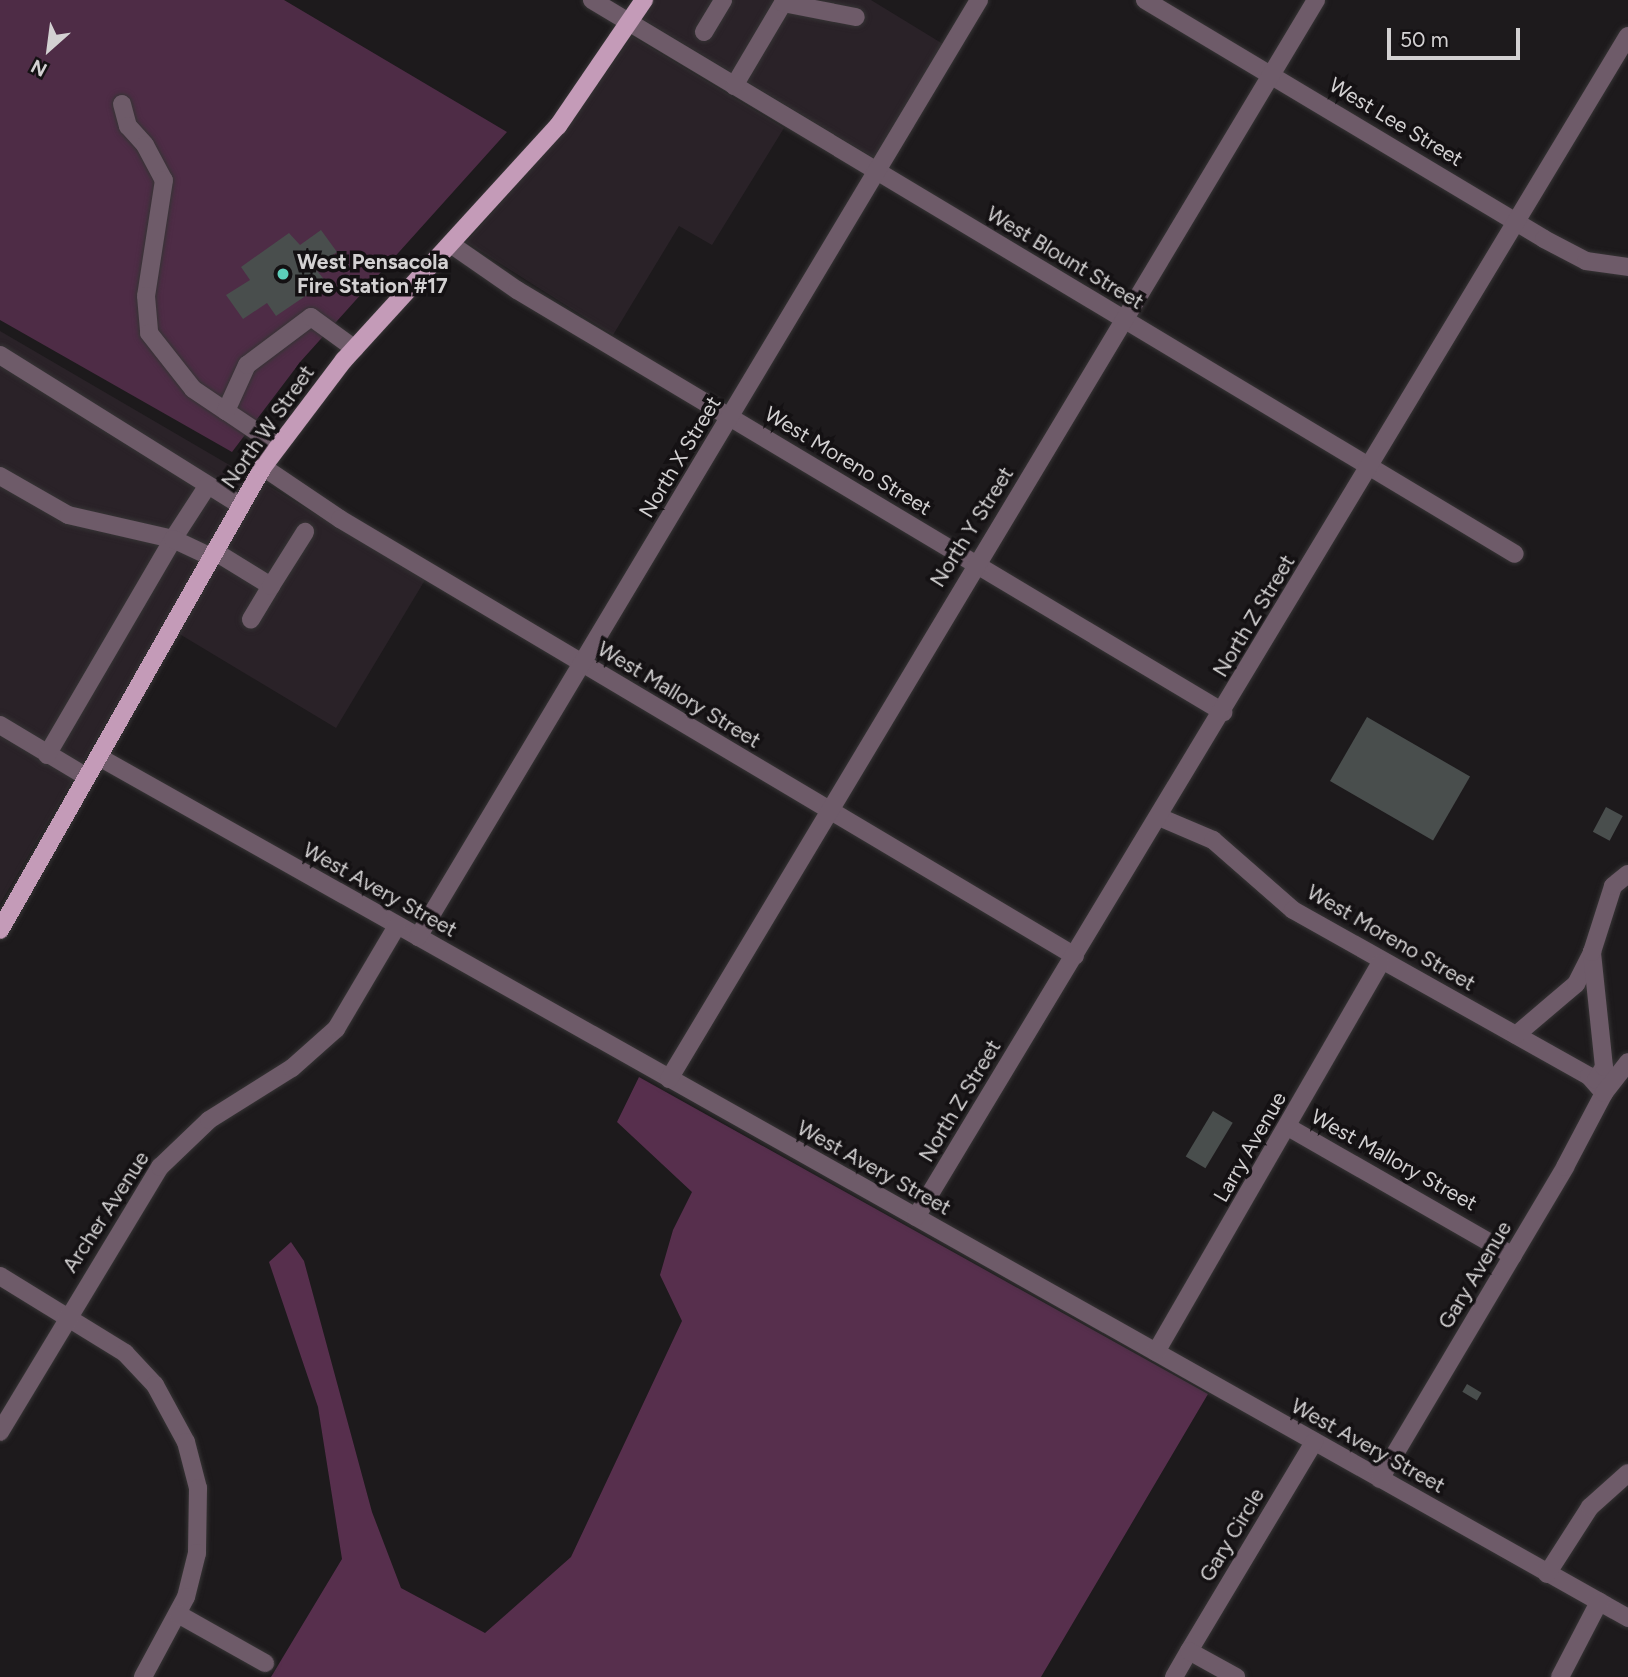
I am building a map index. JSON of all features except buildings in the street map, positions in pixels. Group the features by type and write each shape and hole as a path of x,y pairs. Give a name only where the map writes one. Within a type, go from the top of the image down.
{"main road":[{"name":"North W Street","path":"1,927 263,467 355,349 558,126 644,0"}],"street":[{"name":"West Blount Street","path":"592,0 1124,320 1371,464 1515,554"},
{"path":"705,32 723,0"},
{"name":"North X Street","path":"418,937 584,664 979,0"},
{"name":"West Lee Street","path":"1145,0 1586,261 1628,267"},
{"name":"North Y Street","path":"669,1079 975,563 1316,0"},
{"path":"734,86 781,1 856,17"},
{"name":"North Z Street","path":"916,1217 1223,712 1628,36"},
{"path":"122,104 128,127 145,145 164,180 145,296 149,333 193,389 278,446"},
{"name":"West Moreno Street","path":"452,245 517,290 1223,712"},
{"path":"226,411 247,365 311,317 355,349"},
{"path":"0,355 240,505"},
{"name":"West Mallory Street","path":"263,467 340,519 1075,956"},
{"path":"0,477 68,516 173,539 212,554 271,586"},
{"path":"47,754 173,539 208,485"},
{"path":"251,619 304,532"},
{"path":"0,725 87,777"},
{"name":"West Avery Street","path":"99,757 1628,1618"},
{"name":"West Moreno Street","path":"1159,817 1213,840 1293,910 1381,963 1517,1035 1600,1087"},
{"path":"1517,1035 1576,984 1592,952 1613,886 1628,874"},
{"name":"Archer Avenue","path":"0,1432 68,1315 160,1167 209,1120 292,1068 336,1029 397,926"},
{"path":"1592,952 1604,1067 1600,1087"},
{"name":"Larry Avenue","path":"1156,1352 1381,963"},
{"path":"1600,1087 1628,1062"},
{"name":"Gary Avenue","path":"1380,1479 1513,1256 1600,1087"},
{"name":"West Mallory Street","path":"1288,1127 1513,1256"},
{"path":"0,1276 108,1339 141,1368 167,1403 186,1442 198,1488 199,1531 190,1587 143,1677"},
{"name":"Gary Circle","path":"1174,1677 1314,1442"},
{"path":"1547,1574 1590,1507 1628,1473"},
{"path":"1560,1677 1599,1602"},
{"path":"178,1614 265,1663"},
{"path":"1189,1651 1236,1677"}],"shaded area":[{"path":"0,0 284,0 507,132 301,361 232,452 0,320"},
{"path":"654,0 871,0 943,44 874,158 643,19"},
{"path":"632,36 784,128 712,245 679,226 613,335 466,242 564,132"},
{"path":"0,331 250,477 0,904"},
{"path":"264,483 425,580 336,728 175,631"},
{"path":"639,1077 1208,1394 1041,1677 271,1677 342,1559 318,1407 269,1262 291,1242 304,1261 372,1512 401,1588 485,1633 571,1557 682,1321 660,1275 673,1230 692,1192 617,1122"}],"place":[{"name":"West Pensacola Fire Station #17","path":"283,274"}]}
